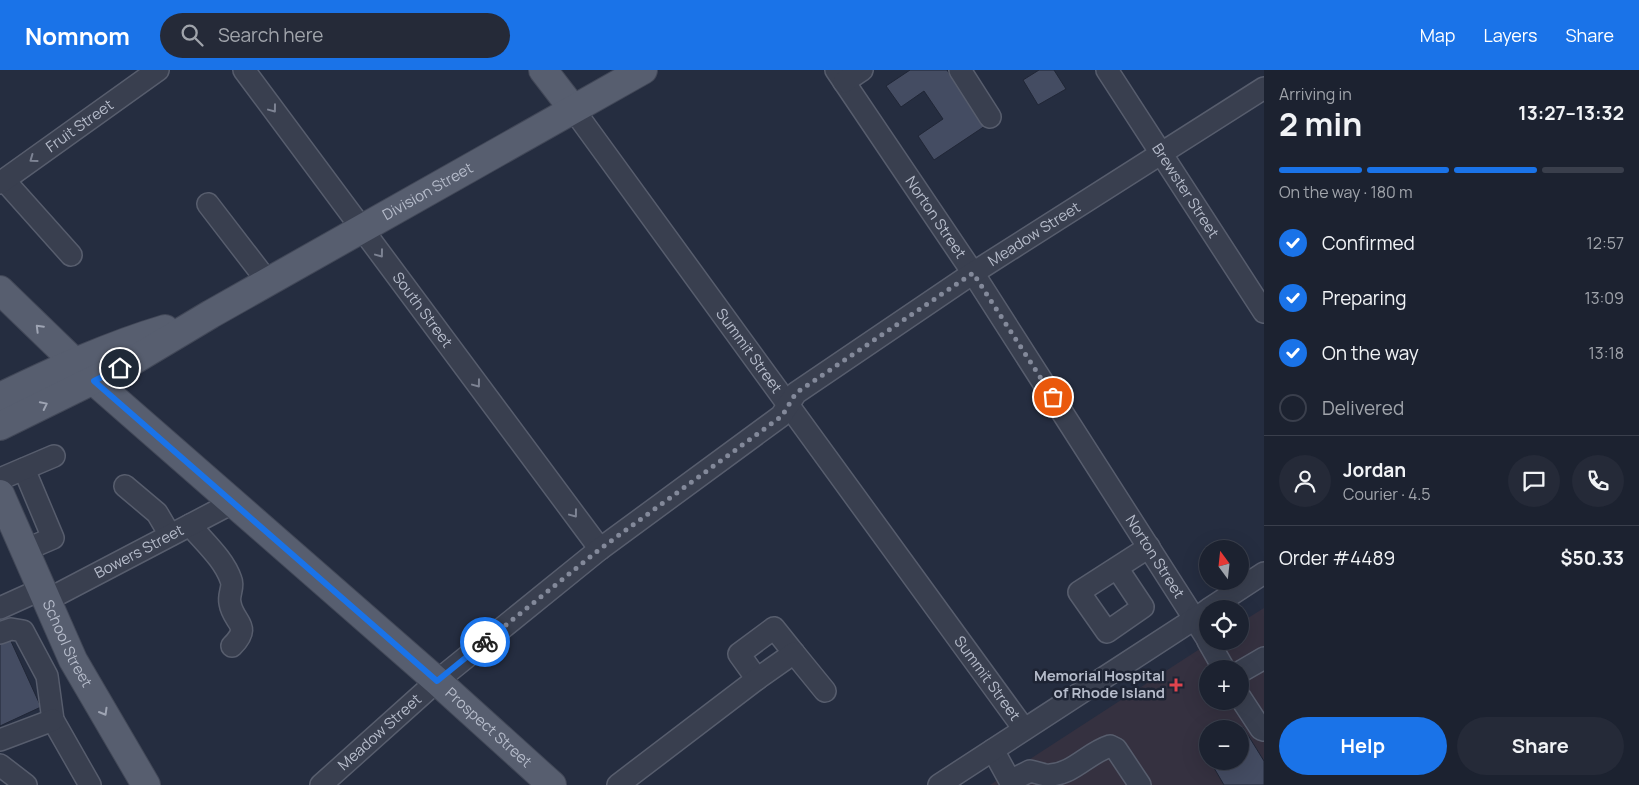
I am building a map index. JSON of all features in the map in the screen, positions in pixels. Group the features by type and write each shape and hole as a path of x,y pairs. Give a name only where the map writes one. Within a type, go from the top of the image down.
{"main road":[{"name":"Summit Street","path":"543,70 573,109"},
{"name":"Division Street","path":"0,426 134,360 211,314 643,70"},
{"name":"Prospect Street","path":"0,290 94,381 437,681 552,785"},
{"name":"Division Street","path":"0,397 74,362 138,337 211,314"},
{"name":"School Street","path":"0,494 73,660 146,785"}],"street":[{"name":"Fruit Street","path":"2,182 158,70"},
{"name":"South Street","path":"244,70 600,549"},
{"path":"840,76 862,70"},
{"path":"960,70 990,117"},
{"name":"Brewster Street","path":"1107,70 1264,312"},
{"name":"Norton Street","path":"840,76 973,273 1149,547 1199,606"},
{"name":"Meadow Street","path":"326,784 437,681 600,549 782,416 796,393 973,273 1264,88"},
{"name":"Summit Street","path":"573,109 1024,729"},
{"path":"2,182 71,255"},
{"path":"208,204 268,282"},
{"path":"0,479 54,456"},
{"path":"24,469 53,538 24,550"},
{"path":"125,486 157,513 170,536"},
{"name":"Bowers Street","path":"0,608 44,594 170,536 232,503"},
{"path":"190,525 224,565 232,582 230,602 241,625 240,638 232,646"},
{"path":"1117,568 1149,547"},
{"path":"1222,600 1264,573"},
{"path":"939,785 1199,615"},
{"path":"757,678 739,654 774,628 825,691"},
{"path":"6,631 23,631 47,676 53,720 90,785"},
{"path":"618,785 757,678 794,653"},
{"path":"1249,667 1264,658"},
{"path":"1249,710 1262,730"},
{"path":"0,740 53,720"},
{"path":"993,750 1007,783 1030,771 1048,776 1073,778 1102,748 1110,746 1116,750 1140,785"},
{"path":"0,765 26,785"}],"shaded area":[{"name":"Memorial Hospital of Rhode Island","path":"1264,608 1264,785 990,785 1199,649 1249,650 1249,617"}],"building":[{"path":"910,70 947,70 985,126 934,160 918,136 943,119 924,91 901,107 886,86"},
{"path":"1039,70 1054,70 1066,89 1038,105 1023,80"},
{"path":"10,639 41,707 0,726 0,644"},
{"path":"1249,737 1264,761 1264,785 1224,785 1215,770 1249,770"}],"way so far":[{"path":"485,642 600,549 782,416 796,393 973,273 1053,397"}],"place":[{"name":"Memorial Hospital of Rhode Island","path":"1176,685"}],"route":[{"path":"120,368 94,381 437,681 485,642"}]}
